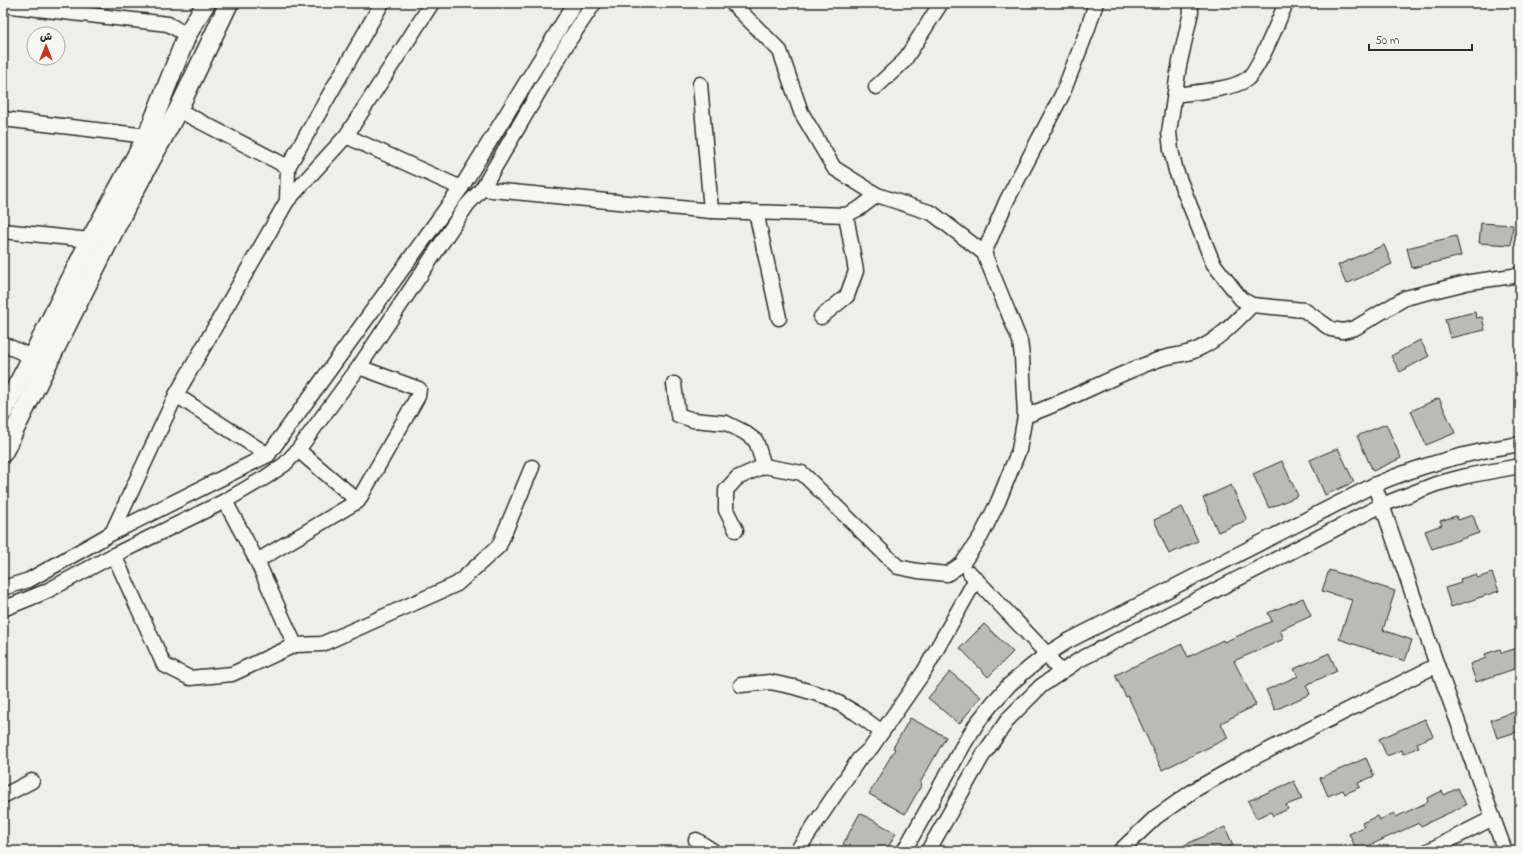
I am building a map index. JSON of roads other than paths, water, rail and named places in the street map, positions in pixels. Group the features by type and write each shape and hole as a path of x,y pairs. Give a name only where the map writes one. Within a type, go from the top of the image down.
{"main road":[{"path":"188,35 190,3"},
{"path":"3,412 90,240 147,136 188,35 206,3"},
{"path":"3,454 128,203 178,110 229,3"}],"street":[{"path":"287,201 288,167 382,3"},
{"path":"112,534 176,395 287,201 346,136 432,3"},
{"path":"3,588 30,580 130,524 268,455 461,188 575,3"},
{"path":"3,609 44,592 114,555 224,501 278,469 298,450 359,367 467,204 482,189 568,42 594,3"},
{"path":"732,3 780,51 801,112 834,168 877,195 932,212 984,253 1020,341 1025,416 1019,450 998,502 981,536 962,564 947,574 898,567 802,473 764,466 737,478 726,490 726,510 736,530"},
{"path":"876,87 904,61 941,3"},
{"path":"984,253 1007,200 1062,95 1087,31 1096,3"},
{"path":"1190,3 1190,12 1175,94 1170,132 1171,150 1176,171 1214,263 1241,300 1252,304 1304,310 1331,329 1343,331 1355,328 1405,298 1470,282 1520,275"},
{"path":"1175,94 1225,87 1247,79 1256,68 1286,3"},
{"path":"3,5 168,24 188,35"},
{"path":"700,84 711,211"},
{"path":"178,110 288,167"},
{"path":"3,119 147,136"},
{"path":"346,136 461,188"},
{"path":"482,189 711,211 846,215 860,208 877,195"},
{"path":"756,212 779,318"},
{"path":"821,317 847,296 856,271 846,215"},
{"path":"3,231 90,240"},
{"path":"1025,416 1049,408 1095,386 1161,358 1198,350 1226,331 1252,304"},
{"path":"3,344 32,357"},
{"path":"257,561 358,501 418,396 419,389 359,367"},
{"path":"674,384 678,415 693,420 726,423 744,432 756,441 764,466"},
{"path":"176,395 268,455"},
{"path":"904,851 977,723 1009,685 1047,654 1090,630 1374,485 1415,469 1460,455 1520,444"},
{"path":"298,450 358,501"},
{"path":"927,851 995,736 1024,701 1060,672 1079,660 1382,505 1408,494 1451,480 1520,466"},
{"path":"114,555 164,665 190,678 232,674 295,645 322,644 457,584 499,546 532,467"},
{"path":"1374,485 1437,665 1505,851"},
{"path":"224,501 257,561 295,645"},
{"path":"130,524 140,543"},
{"path":"962,564 1047,654 1060,672"},
{"path":"797,851 859,759 871,748 925,670 976,579"},
{"path":"1120,851 1156,817 1196,789 1239,765 1437,665"},
{"path":"741,685 770,682 794,687 828,698 856,714 882,732"},
{"path":"3,796 32,781"},
{"path":"1428,851 1493,818"},
{"path":"913,834 923,843 927,851"},
{"path":"696,840 713,851"}]}
